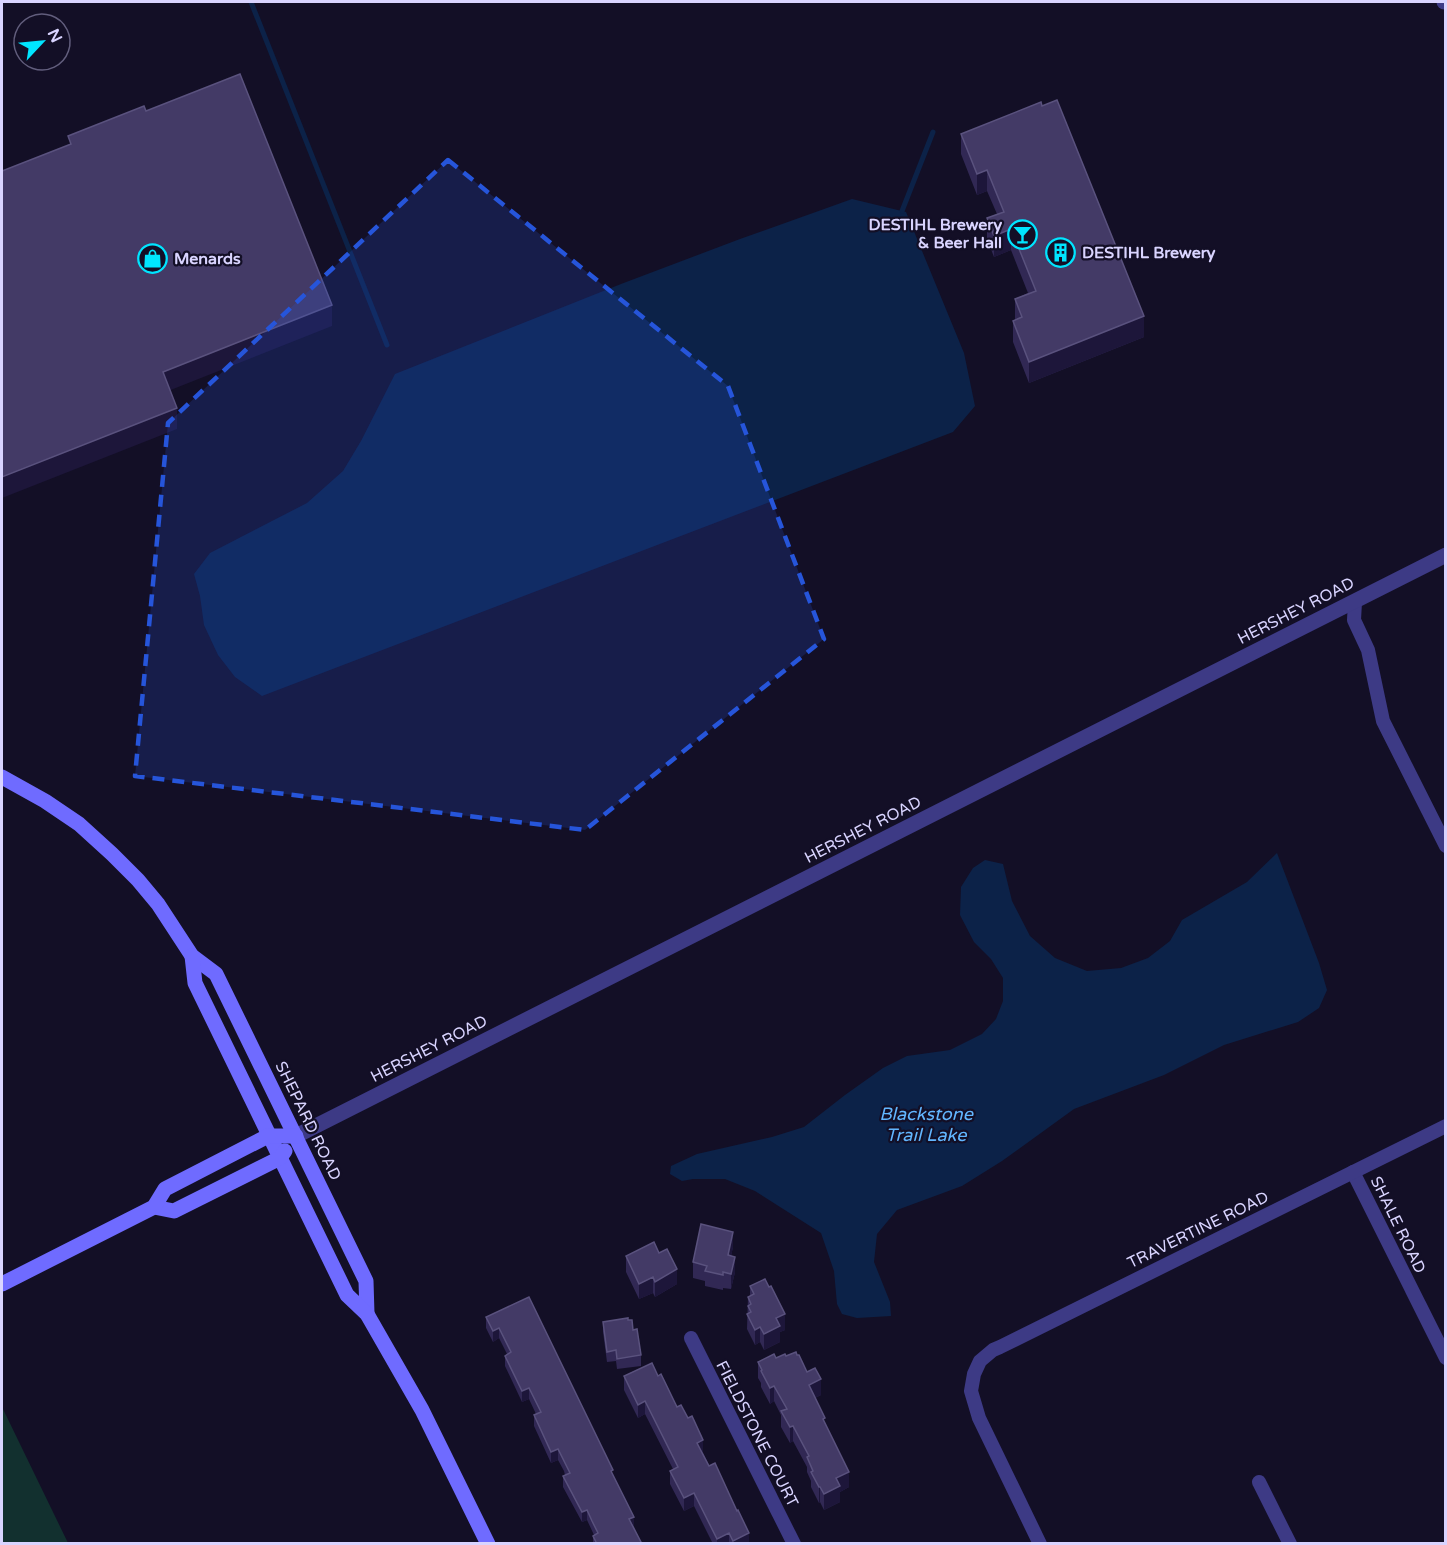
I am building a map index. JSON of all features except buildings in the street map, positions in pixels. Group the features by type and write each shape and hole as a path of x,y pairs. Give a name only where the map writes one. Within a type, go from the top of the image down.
{"main road":[{"name":"SHEPARD ROAD","path":"2,777 45,801 79,824 112,854 158,904 192,956 216,974 366,1281 367,1314"},
{"name":"SHEPARD ROAD","path":"192,956 195,983 347,1295 367,1314 422,1410 488,1544"},
{"name":"HERSHEY ROAD","path":"2,1284 154,1207 165,1189 268,1136 296,1136"},
{"name":"HERSHEY ROAD","path":"154,1207 174,1211 280,1158 296,1136"}],"street":[{"name":"HERSHEY ROAD","path":"296,1136 1446,555"},
{"path":"1355,602 1354,620 1368,650 1383,721 1446,846"},
{"name":"TRAVERTINE ROAD","path":"1040,1544 979,1418 971,1391 974,1374 980,1361 1000,1347 1446,1126"},
{"name":"SHALE ROAD","path":"1353,1172 1446,1358"},
{"name":"FIELDSTONE COURT","path":"691,1338 794,1544"},
{"path":"1260,1482 1290,1544"}],"highlighted area":[{"path":"448,160 728,386 824,639 585,830 135,776 168,423"}],"green space":[{"path":"2,1407 68,1543 2,1543"}],"water":[{"path":"852,199 906,212 964,353 975,406 953,432 262,696 235,677 218,655 204,625 194,574 210,553 307,503 343,471 395,374 621,284"},
{"name":"Blackstone Trail Lake","path":"1277,853 1327,990 1319,1008 1298,1022 1224,1045 1164,1075 1074,1109 1002,1161 962,1186 897,1210 877,1234 874,1262 890,1302 891,1316 857,1318 842,1314 837,1304 834,1271 821,1233 755,1191 725,1179 682,1181 670,1174 671,1166 697,1154 772,1137 804,1127 883,1068 907,1056 950,1050 982,1034 996,1019 1003,1001 1003,978 991,959 974,942 960,915 961,887 973,868 985,860 1003,864 1012,901 1030,936 1055,958 1087,971 1121,968 1148,958 1170,941 1182,920 1247,882"}],"waterway":[{"path":"251,2 387,345"},
{"path":"902,211 933,132"}],"place":[{"name":"DESTIHL Brewery & Beer Hall","path":"1023,234"},
{"name":"DESTIHL Brewery","path":"1061,253"},
{"name":"Menards","path":"153,259"}]}
